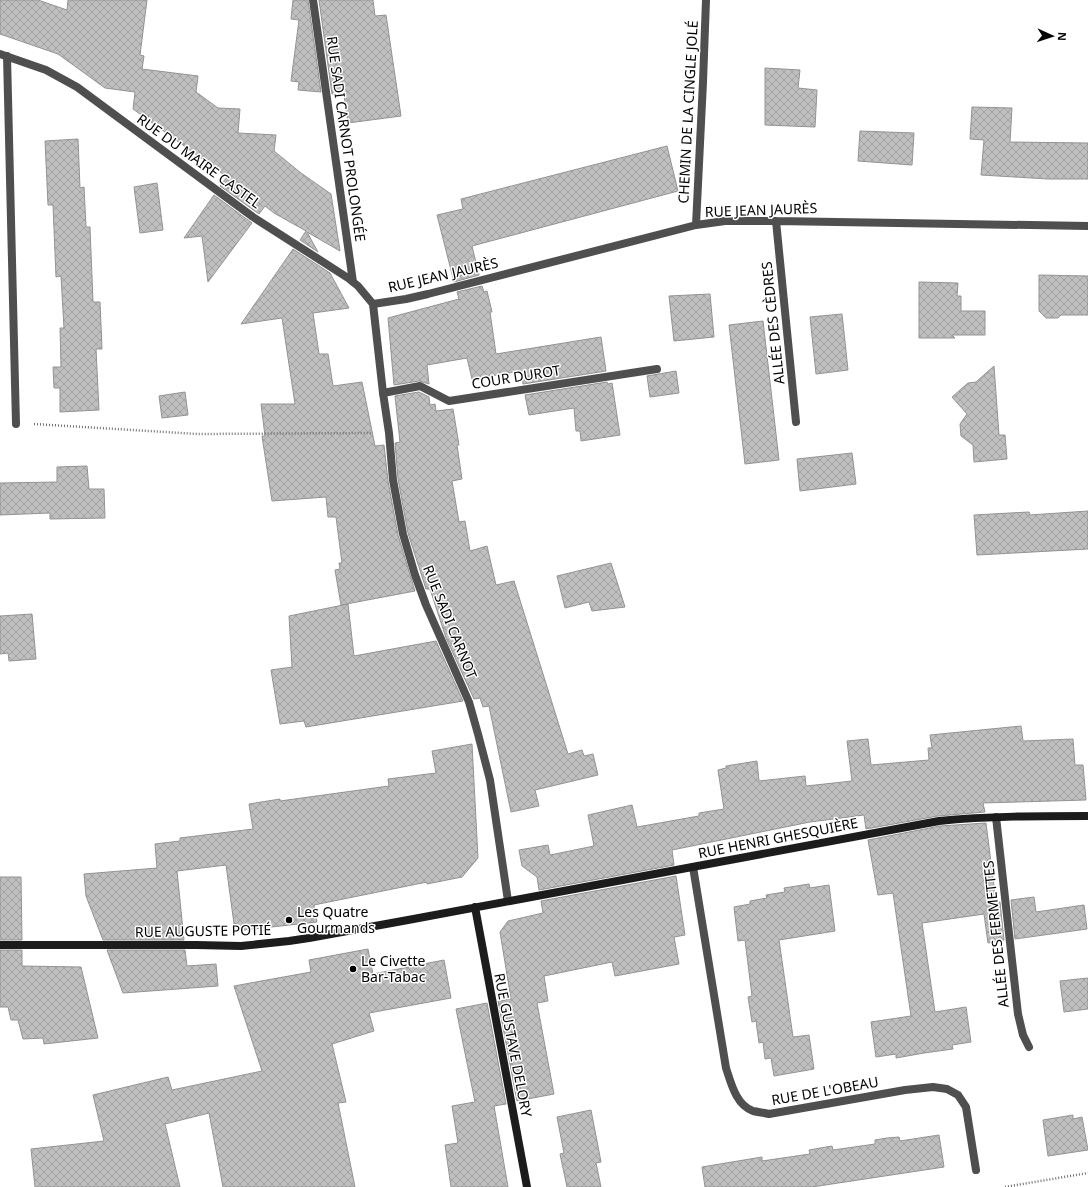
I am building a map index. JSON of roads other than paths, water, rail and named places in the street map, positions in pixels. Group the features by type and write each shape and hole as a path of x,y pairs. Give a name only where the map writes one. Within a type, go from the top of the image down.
{"street":[{"name":"RUE SADI CARNOT PROLONGÉE","path":"313,0 353,282"},
{"name":"CHEMIN DE LA CINGLE JOLÉ","path":"696,225 706,0"},
{"name":"RUE DU MAIRE CASTEL","path":"4,55 46,70 77,87 253,217 353,282 365,293 373,304"},
{"path":"4,55 16,424"},
{"name":"RUE JEAN JAURÈS","path":"373,304 428,294 696,225 725,221 776,220 1088,226"},
{"name":"ALLÉE DES CÈDRES","path":"776,220 796,422"},
{"name":"RUE SADI CARNOT","path":"373,304 398,512 403,534 426,605 469,702 490,780 508,901"},
{"name":"COUR DUROT","path":"383,392 420,386 448,401 657,369"},
{"name":"RUE HENRI GHESQUIÈRE","path":"475,908 939,821 996,817 1088,816"},
{"name":"ALLÉE DES FERMETTES","path":"996,817 1018,1014 1023,1035 1029,1047"},
{"name":"RUE DE L'OBEAU","path":"693,867 726,1068 732,1086 741,1102 752,1110 769,1114 905,1090 933,1087 947,1089 958,1095 966,1107 976,1170"},
{"name":"RUE AUGUSTE POTIÉ","path":"0,945 221,946 256,944 315,936 475,908"},
{"name":"RUE GUSTAVE DELORY","path":"475,908 527,1187"}],"place":[{"name":"Les Quatre Gourmands","path":"289,920"},
{"name":"Le Civette Bar-Tabac","path":"353,969"}]}
